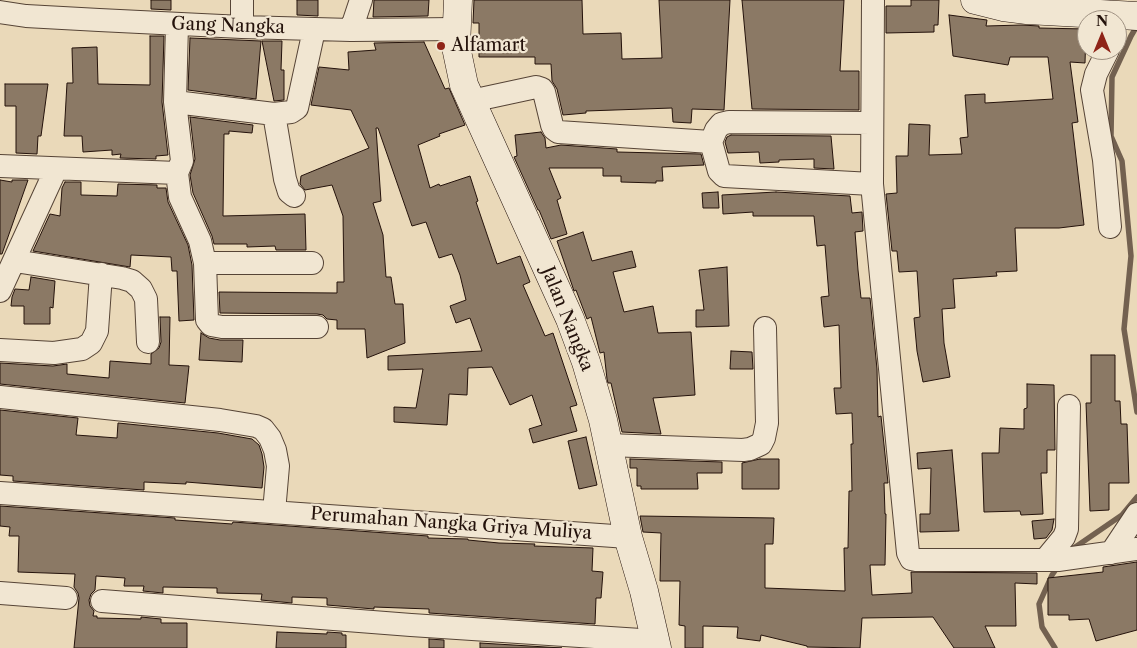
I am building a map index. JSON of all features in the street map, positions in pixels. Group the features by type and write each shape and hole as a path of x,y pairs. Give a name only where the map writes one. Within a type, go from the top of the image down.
{"main road":[{"name":"Jalan Nangka","path":"458,0 456,47 460,70 471,100 570,319 586,362 608,445 628,537 657,645"},
{"path":"975,0 1002,7 1070,6 1090,10"}],"street":[{"path":"242,0 242,27"},
{"path":"351,30 361,0"},
{"path":"872,0 872,184 908,553 911,559 916,560 1051,560 1081,558 1137,548"},
{"name":"Gang Nangka","path":"0,12 26,16 177,25 314,30 456,29"},
{"path":"177,25 175,102 182,161 176,174 180,197 200,241 206,263 207,320 211,325 222,327 317,327"},
{"path":"175,102 274,114 291,112 297,108 314,30"},
{"path":"1103,60 1096,74 1092,90 1104,160 1110,227"},
{"path":"471,100 536,87 544,92 552,125 558,132 711,142"},
{"path":"274,114 285,179 289,192 294,196"},
{"path":"872,123 729,122 721,124 711,142 719,171 724,176 872,184"},
{"path":"0,166 176,174"},
{"path":"1,286 56,169"},
{"path":"14,261 101,274 132,281 141,289 146,300 148,342"},
{"path":"206,263 312,263"},
{"path":"0,350 54,353 82,350 91,343 96,331 101,274"},
{"path":"608,445 743,450 761,444 767,423 765,328"},
{"path":"0,397 220,420 256,426 263,429 270,438 275,450 278,466 274,512"},
{"path":"1051,560 1067,529 1069,406"},
{"name":"Perumahan Nangka Griya Muliya","path":"0,493 628,537"},
{"path":"1111,553 1137,514"},
{"path":"0,592 66,598"},
{"path":"102,601 657,645"}],"building":[{"path":"151,0 171,0 171,10 151,9"},
{"path":"297,0 318,0 318,16 297,15"},
{"path":"374,0 429,0 428,16 373,17"},
{"path":"474,0 582,0 583,34 621,33 622,59 662,58 659,0 730,0 724,110 692,109 691,123 673,122 672,108 586,111 586,113 563,115 557,89 552,81 551,64 535,64 535,57 479,57 479,23 473,23"},
{"path":"742,0 844,0 840,71 859,71 859,110 752,109"},
{"path":"911,0 939,0 938,25 934,25 934,32 886,33 886,6 911,6"},
{"path":"949,15 987,20 986,26 1022,25 1039,26 1039,28 1077,29 1077,60 1085,60 1085,63 1070,62 1078,122 1072,123 1084,225 1059,228 1015,228 1017,271 996,272 997,276 953,279 955,308 942,309 944,343 950,377 923,382 917,351 914,318 920,317 917,271 899,272 897,251 892,251 886,194 897,193 896,156 908,156 909,124 930,125 929,155 962,154 960,138 968,137 965,95 985,94 985,103 1053,99 1048,57 1010,57 1008,65 953,56"},
{"path":"150,36 164,36 162,102 168,155 156,156 156,159 120,158 121,154 112,155 112,150 83,152 82,136 64,136 67,83 73,83 72,48 97,47 98,84 150,85"},
{"path":"190,38 261,41 256,99 188,90"},
{"path":"262,41 282,41 281,70 284,70 284,100 274,101"},
{"path":"424,42 445,89 449,88 465,125 439,134 440,136 418,145 430,188 470,176 478,201 476,202 497,264 520,256 530,282 523,285 545,336 553,333 577,405 570,407 577,431 533,443 529,429 542,425 532,395 510,405 492,367 468,368 467,395 449,394 447,425 394,422 394,407 416,408 423,369 388,370 388,356 482,351 470,318 456,323 450,306 466,300 460,275 452,254 439,258 426,222 412,226 378,128 376,128 381,201 373,203 383,235 386,277 391,277 395,304 403,304 405,343 367,358 365,329 337,329 337,320 327,319 323,315 220,313 219,292 337,293 337,282 344,282 343,216 332,185 305,190 300,184 301,176 369,148 351,110 311,105 319,67 349,70 348,52 376,50 374,43"},
{"path":"5,84 48,84 41,136 38,136 37,154 16,153 16,106 5,106"},
{"path":"190,117 253,125 252,133 229,131 229,134 224,134 223,216 305,214 306,250 276,250 275,246 247,247 247,244 214,244 193,193 190,175 195,159"},
{"path":"541,132 545,138 546,148 561,145 617,149 617,152 701,154 704,165 662,167 663,181 656,181 656,183 621,182 621,176 603,176 603,168 549,168 561,198 557,200 567,234 551,239 514,157 517,156 515,135"},
{"path":"731,135 831,136 834,169 814,168 814,159 779,160 779,162 760,163 759,152 728,153 725,142 727,137"},
{"path":"0,180 12,182 12,180 28,180 2,254 0,254"},
{"path":"65,182 81,182 81,195 117,196 118,184 157,185 157,188 166,188 168,202 188,245 192,265 194,320 179,321 177,271 172,271 171,257 131,255 130,267 33,251 50,214 60,216 62,188"},
{"path":"718,192 719,208 703,208 702,193"},
{"path":"776,192 850,196 852,213 862,212 863,231 855,232 858,270 861,298 870,298 877,369 878,417 881,416 888,483 884,483 886,514 885,565 870,565 872,595 912,593 911,572 1037,573 1037,584 1015,583 1016,626 985,626 995,648 954,648 933,617 862,618 860,648 807,647 761,635 760,641 737,638 738,627 703,626 703,648 685,648 685,626 679,625 680,581 660,581 661,533 643,532 640,516 774,518 773,544 765,544 765,588 845,591 844,548 848,548 849,491 852,491 852,413 836,414 834,388 841,388 839,325 824,327 821,297 829,296 825,245 817,246 814,216 753,216 753,212 723,214 722,195"},
{"path":"583,232 592,261 632,251 636,267 613,272 624,312 653,306 658,333 691,332 695,395 653,398 661,434 622,432 611,383 608,383 607,379 604,352 600,353 591,317 587,319 576,290 574,291 557,241"},
{"path":"727,267 729,326 696,327 696,310 704,310 699,270"},
{"path":"31,277 55,281 53,308 50,307 50,324 24,324 24,306 11,306 15,289 29,290"},
{"path":"160,317 170,317 169,365 189,366 185,403 0,384 0,363 53,366 67,364 67,374 109,378 110,361 151,364 151,354 159,348 161,342"},
{"path":"201,333 209,338 220,340 243,340 242,362 199,360"},
{"path":"731,351 752,352 753,369 730,369"},
{"path":"1091,355 1115,355 1115,401 1120,401 1121,424 1127,424 1129,483 1109,483 1109,510 1090,511 1086,403 1091,403"},
{"path":"1027,384 1054,385 1055,450 1047,450 1047,473 1041,473 1043,514 1021,515 1020,511 984,512 982,453 999,453 1000,428 1024,429 1024,409 1027,408"},
{"path":"0,410 78,418 76,435 117,438 118,423 218,433 252,439 259,445 262,454 264,467 262,488 186,482 186,484 144,482 144,490 13,481 13,476 0,475"},
{"path":"586,437 597,485 579,489 568,441"},
{"path":"952,450 959,531 920,532 920,514 930,514 931,468 918,469 917,453"},
{"path":"630,459 722,462 722,473 697,473 698,489 641,489 641,486 637,486 637,468 630,468"},
{"path":"760,459 779,459 779,489 742,489 742,463"},
{"path":"0,506 175,518 175,520 232,524 233,522 428,536 428,538 535,544 534,546 593,548 592,571 603,572 601,598 596,598 595,624 429,613 429,609 374,607 374,609 327,605 327,598 292,597 292,603 261,600 262,594 217,593 217,588 163,587 163,593 143,591 144,586 124,586 125,578 96,576 95,590 89,600 90,606 94,611 93,616 97,616 97,618 141,619 141,617 161,619 161,623 187,623 187,648 74,648 79,598 74,587 75,574 18,572 19,536 9,536 10,527 0,526"},
{"path":"1054,519 1052,530 1046,538 1034,539 1032,521"},
{"path":"1137,562 1137,630 1096,641 1089,619 1069,620 1069,615 1048,615 1048,578 1103,572 1103,567"},
{"path":"277,632 342,633 342,635 346,635 346,648 276,648"},
{"path":"429,639 444,640 444,648 429,648"},
{"path":"480,643 562,648 480,648"}],"waterway":[{"path":"1137,26 1112,77 1111,136 1122,161 1131,256 1124,329 1137,412"},
{"path":"1071,550 1122,515 1137,497"},
{"path":"1055,648 1042,627 1039,604 1052,575 1059,565"}],"place":[{"name":"Alfamart","path":"441,46"}]}
